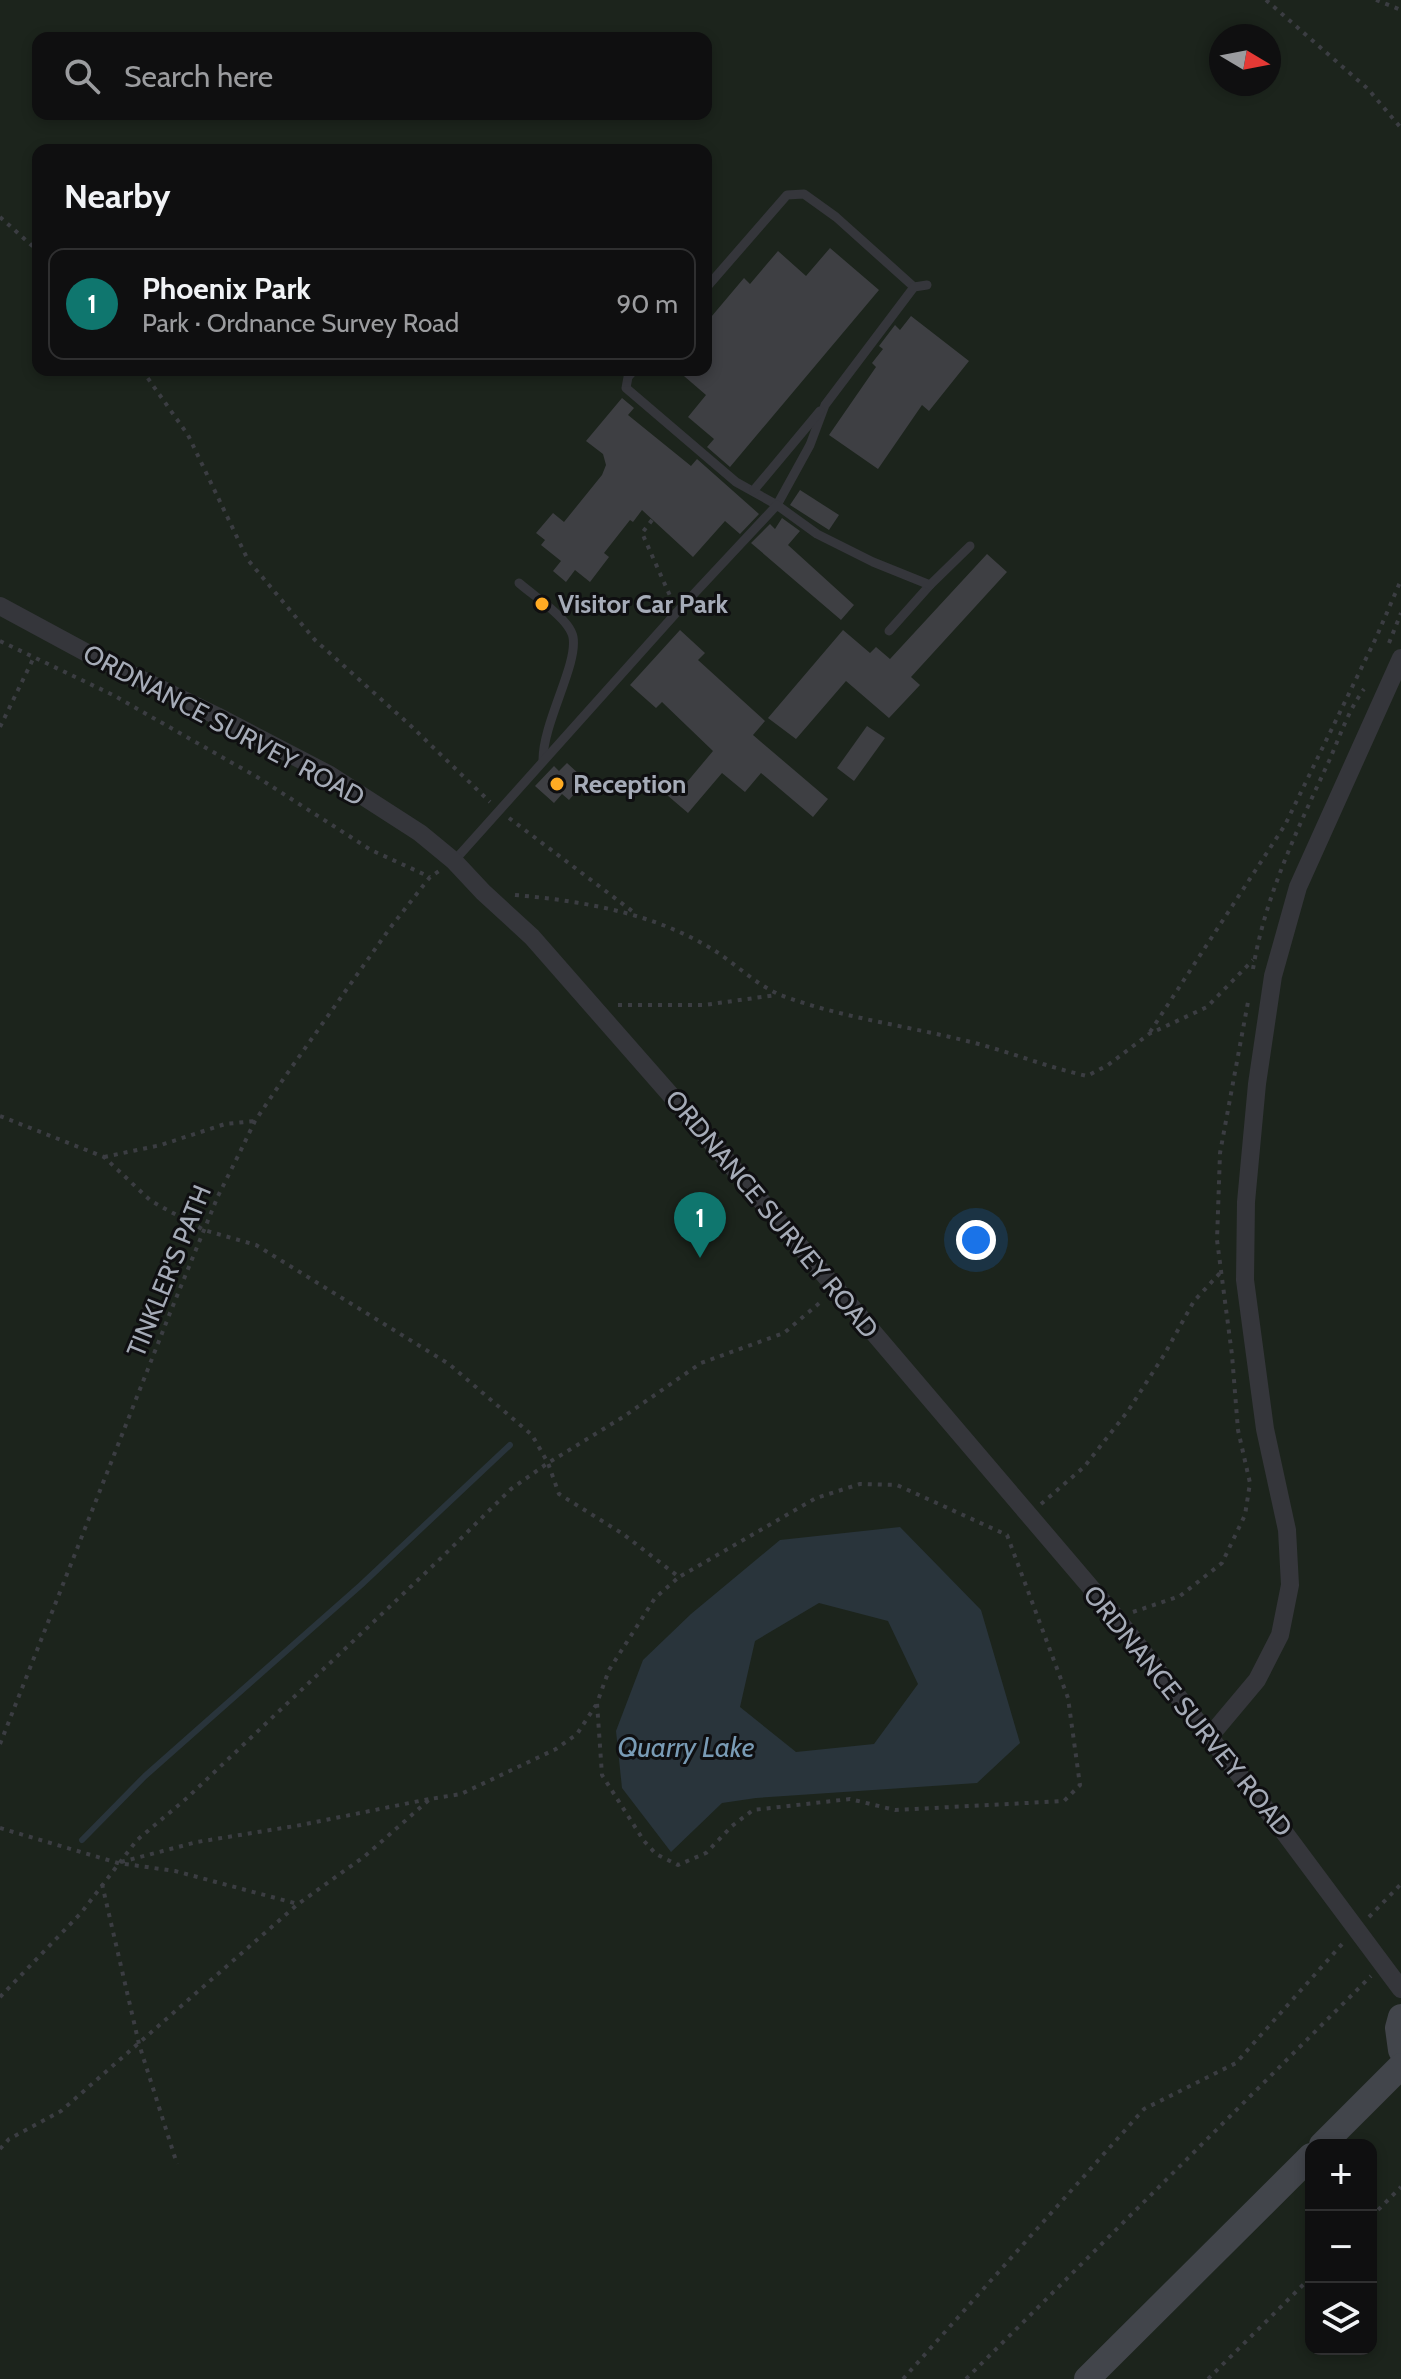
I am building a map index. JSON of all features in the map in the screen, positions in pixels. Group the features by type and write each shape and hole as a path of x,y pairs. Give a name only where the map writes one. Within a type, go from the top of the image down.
{"street":[{"name":"ORDNANCE SURVEY ROAD","path":"0,606 330,775 420,833 454,861 532,937 1115,1616 1401,1989"},
{"path":"1210,1736 1257,1680 1280,1635 1290,1585 1287,1530 1265,1429 1245,1280 1246,1202 1254,1114 1273,976 1298,887 1401,658"},
{"path":"1401,2017 1398,2039 1401,2050"},
{"path":"1328,2139 1401,2066"},
{"path":"1087,2379 1305,2162"}],"lane":[{"path":"712,281 787,195 804,194 836,217 914,287"},
{"path":"754,490 825,405 914,287 927,285"},
{"path":"629,376 626,388 736,482 754,490 817,534 873,562 930,585"},
{"path":"454,861 777,505 810,445 825,405"},
{"path":"889,631 970,546"},
{"path":"519,583 567,625 573,636 569,664 543,746 543,760"}],"path":[{"path":"1266,0 1368,89 1401,128"},
{"path":"1376,0 1401,10"},
{"path":"0,217 32,246"},
{"path":"146,376 188,435 248,560 315,640 411,726 498,811 639,916"},
{"path":"652,520 642,533 677,612"},
{"path":"1149,1034 1285,825 1401,580"},
{"path":"0,641 113,695 231,762 371,850 430,877"},
{"path":"0,727 34,657"},
{"name":"TINKLER'S PATH","path":"0,1744 204,1230 255,1121 381,941 430,877 454,861"},
{"path":"483,892 560,899 639,916 711,948 778,994 832,1012 973,1043 1087,1076 1108,1065 1149,1034 1207,1007 1255,958"},
{"path":"592,1005 704,1005 778,994"},
{"path":"0,1116 104,1157 151,1201 204,1230 256,1245 449,1364 532,1435 548,1463 559,1494 623,1534 679,1577"},
{"path":"104,1157 161,1145 225,1124 255,1121"},
{"path":"1028,1515 1084,1467 1111,1433 1164,1355 1194,1301 1220,1273"},
{"path":"0,1997 81,1913 137,1840 187,1798 511,1489 701,1363 784,1333 836,1289"},
{"path":"118,1863 197,1842 461,1794 556,1749 577,1734 597,1703 609,1670 655,1598 679,1577 816,1498 860,1484 897,1485 1007,1535 1068,1698 1080,1785 1064,1801 895,1810 850,1799 753,1810 706,1853 678,1865 656,1854 644,1841 602,1775 597,1703"},
{"path":"0,2149 9,2139 61,2111 298,1904 365,1856 430,1799"},
{"path":"0,1828 118,1863 175,1871 298,1904"},
{"path":"102,1884 139,2044 177,2164"},
{"path":"903,2379 1144,2109 1236,2063 1401,1884"},
{"path":"966,2379 1372,1974"},
{"path":"1377,2211 1401,2187"},
{"path":"1208,2379 1305,2283"}],"shaded area":[{"path":"0,0 1401,0 1401,2379 0,2379"}],"water":[{"name":"Quarry Lake","path":"900,1527 981,1610 1020,1743 977,1783 722,1803 671,1852 622,1788 616,1731 643,1660 691,1614 780,1540","holes":["819,1603 888,1621 918,1684 874,1744 796,1752 740,1707 755,1641"]}],"building":[{"path":"830,248 879,290 730,467 707,447 714,439 688,417 706,395 684,376 712,376 712,316 744,278 750,284 778,251 806,276"},
{"path":"911,316 969,361 929,411 922,405 878,469 829,435 876,367 872,363 883,349 879,346 895,325 900,330"},
{"path":"622,398 634,408 628,415 691,466 697,459 759,514 740,534 725,521 693,557 642,510 604,553 609,557 590,582 575,570 566,582 553,571 561,561 541,545 545,540 536,533 553,513 564,522 602,475 606,465 603,454 586,441"},
{"path":"800,490 839,515 829,530 790,505"},
{"path":"782,518 800,531 788,545 854,605 841,620 751,543 770,524 775,529"},
{"path":"987,554 1007,572 911,677 920,685 889,718 846,681 796,739 768,718 843,630 870,653 876,647 890,659"},
{"path":"680,630 705,653 698,660 765,721 753,735 828,799 813,817 761,773 745,792 722,773 688,813 667,795 681,777 687,782 713,751 662,702 656,708 630,685"},
{"path":"867,726 885,738 854,781 837,768"},
{"name":"Reception","path":"567,763 580,775 574,781 580,787 569,800 562,794 554,803 535,786 554,766 559,771"}],"waterway":[{"path":"82,1840 145,1776 361,1585 510,1445"}],"place":[{"name":"Visitor Car Park","path":"542,604"},
{"name":"Reception","path":"557,784"},
{"name":"Phoenix Park","path":"700,1258"}]}
